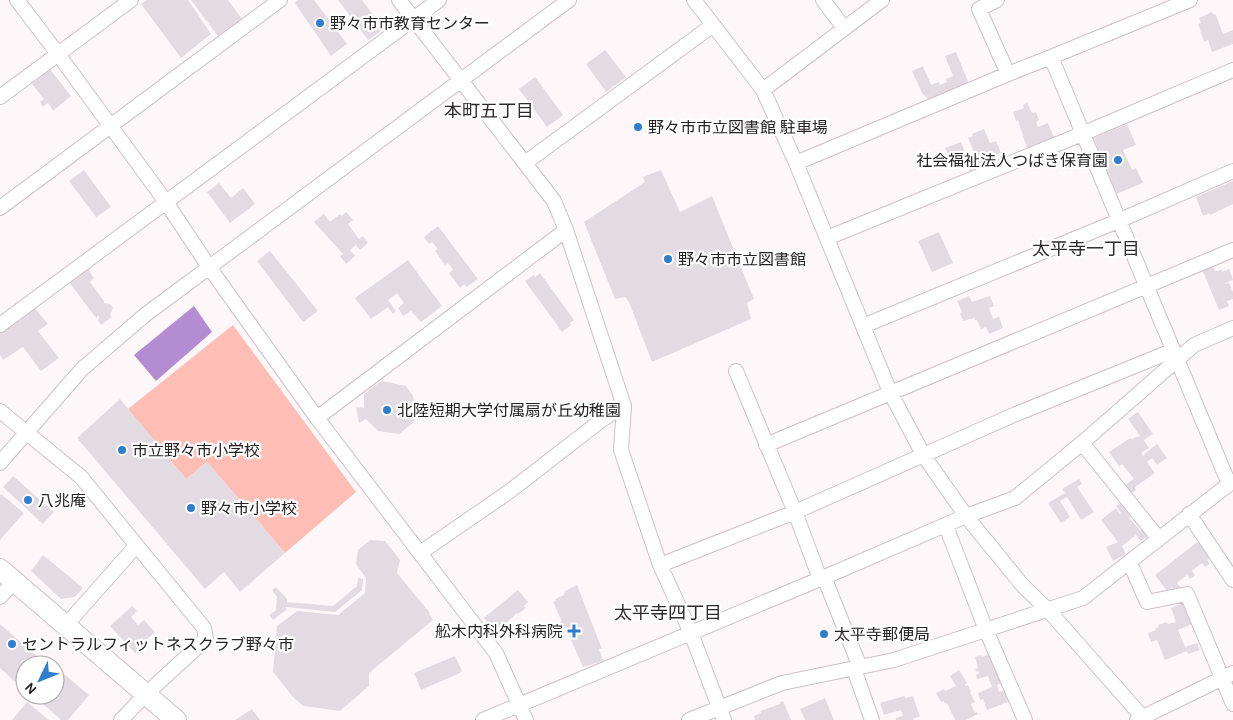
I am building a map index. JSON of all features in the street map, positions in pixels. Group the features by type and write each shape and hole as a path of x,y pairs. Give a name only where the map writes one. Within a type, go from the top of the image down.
{"highway":[{"path":"7,576 176,720"}],"street":[{"path":"17,0 166,202 209,267 317,418 496,653 526,720"},
{"path":"0,97 131,0"},
{"path":"0,208 280,0"},
{"path":"399,0 554,201 566,230 624,406 621,450 660,565 691,634 721,714"},
{"path":"0,325 439,0"},
{"path":"0,463 82,369 145,315 569,0"},
{"path":"694,0 762,90 796,163 890,392 924,456 966,516 1023,586 1048,610 1141,719 1228,675"},
{"path":"823,0 844,28"},
{"path":"762,90 882,0"},
{"path":"997,0 979,9 1008,74"},
{"path":"796,163 1190,0"},
{"path":"525,163 713,26"},
{"path":"689,720 721,714 782,683 894,660 1083,598 1231,482 1174,356 1051,57"},
{"path":"827,238 1233,70"},
{"path":"863,326 1118,221 1233,171"},
{"path":"317,418 566,230"},
{"path":"766,445 1233,250"},
{"path":"660,565 795,512 1016,414 1174,356 1233,328"},
{"path":"483,720 691,634 966,516 1015,498 1082,443 1174,356"},
{"path":"736,371 822,578 857,668 872,720"},
{"path":"420,553 510,491 603,419 624,406"},
{"path":"0,411 81,477 204,628 206,639 146,694 121,720"},
{"path":"1082,443 1159,539"},
{"path":"1189,514 1233,580"},
{"path":"946,526 986,630 1025,720"},
{"path":"66,625 136,546"},
{"path":"1130,563 1147,602 1186,594 1228,675 1233,704"},
{"path":"0,597 7,576"}],"shaded area":[{"path":"194,306 212,332 156,381 134,355"},
{"path":"233,325 356,492 285,553 207,462 186,479 128,409"}],"building":[{"path":"147,0 188,0 211,34 181,58 141,4"},
{"path":"191,0 228,0 242,19 218,36"},
{"name":"野々市市教育センター","path":"298,0 314,0 347,44 331,56 295,3"},
{"path":"338,0 362,0 384,29 368,40"},
{"path":"1212,12 1216,15 1223,34 1233,30 1233,44 1212,52 1208,40 1204,42 1198,24 1201,23 1199,18"},
{"path":"605,50 626,77 606,92 586,64"},
{"path":"956,52 969,84 929,100 922,93 912,71 923,66 931,85 939,82 940,85 947,82 946,79 953,76 945,56"},
{"path":"49,68 71,96 53,111 48,103 43,107 40,102 44,99 32,84 47,72 46,70"},
{"path":"535,77 563,115 547,127 519,89"},
{"path":"1027,103 1032,113 1036,112 1039,120 1036,122 1038,127 1048,123 1054,137 1027,148 1018,120 1016,121 1013,112 1024,108 1023,105"},
{"path":"1127,124 1136,145 1123,150 1132,170 1136,168 1143,183 1114,195 1094,138"},
{"path":"984,129 990,143 996,141 1001,153 985,158 988,164 970,172 967,166 960,169 958,166 954,167 945,148 961,142 967,158 975,155 968,138 973,136 972,134"},
{"path":"84,170 111,207 96,217 69,181"},
{"name":"野々市市立図書館","path":"661,170 680,212 712,196 754,299 747,303 751,319 652,362 629,302 625,297 615,299 584,222 645,182 643,177"},
{"path":"1233,181 1233,204 1210,215 1210,213 1203,216 1196,197"},
{"path":"219,183 231,198 243,188 255,204 230,223 207,192"},
{"path":"346,212 353,220 348,224 359,239 363,236 368,243 360,250 356,245 350,250 355,256 346,264 340,256 343,254 314,222 324,214 330,222"},
{"path":"438,226 478,279 467,287 464,284 460,288 449,273 453,270 448,263 445,265 435,251 438,249 432,242 429,244 424,237"},
{"path":"939,232 953,263 932,272 918,241"},
{"path":"270,251 318,311 303,322 257,261"},
{"path":"408,260 442,306 421,322 411,311 403,316 398,308 404,303 397,293 388,300 396,311 393,314 388,307 371,319 355,298"},
{"path":"1212,265 1215,271 1222,270 1222,272 1229,269 1233,280 1225,284 1229,283 1233,292 1233,299 1227,301 1229,306 1219,310 1202,269"},
{"path":"88,269 94,278 90,282 104,303 110,304 113,308 110,315 112,317 101,325 98,321 99,315 96,318 69,282"},
{"path":"540,273 574,320 562,332 525,281"},
{"path":"969,296 972,302 990,296 994,306 989,308 993,319 999,317 1003,328 989,334 986,327 981,329 974,318 963,321 960,313 962,312 957,301"},
{"path":"33,306 48,324 38,331 59,358 41,371 23,347 3,360 0,355 0,333"},
{"name":"北陸短期大学付属扇が丘幼稚園","path":"382,381 406,386 413,396 417,413 413,423 399,434 378,431 366,419 359,423 356,407 364,408 364,395"},
{"name":"野々市小学校","path":"120,399 186,479 207,462 285,553 240,592 224,572 205,589 77,438"},
{"path":"1138,412 1153,434 1144,440 1149,448 1141,453 1143,456 1145,455 1157,444 1167,458 1157,465 1152,458 1147,462 1155,473 1135,487 1136,490 1131,494 1125,485 1134,479 1122,464 1119,466 1109,452 1130,438 1140,436 1128,419"},
{"name":"八兆庵","path":"13,476 54,512 43,524 3,487"},
{"path":"1079,479 1082,484 1077,487 1094,512 1081,520 1067,497 1060,501 1070,517 1061,523 1048,503 1065,493 1062,489"},
{"path":"0,495 24,513 0,540"},
{"path":"1123,501 1134,515 1129,518 1140,530 1143,528 1149,536 1141,541 1136,535 1122,546 1126,554 1113,561 1106,547 1118,542 1101,520 1116,508 1120,514 1116,506"},
{"path":"370,540 385,541 400,560 397,573 430,613 433,620 369,673 369,686 340,711 303,706 293,697 273,672 277,626 297,611 338,615 365,593 366,578 356,564 358,550"},
{"path":"1200,540 1212,556 1207,560 1210,564 1205,567 1202,563 1192,571 1195,575 1190,579 1187,575 1177,583 1180,587 1175,591 1172,587 1167,591 1155,575"},
{"path":"43,555 83,588 75,597 61,599 31,571"},
{"path":"358,578 363,579 362,590 335,612 286,607 286,610 273,620 269,615 276,610 277,597 272,590 276,587 287,599 287,602 333,606 357,586"},
{"path":"577,585 602,649 599,649 603,661 583,667 553,602 564,595 565,591"},
{"path":"518,590 528,602 524,606 526,608 517,613 497,632 494,631 484,618"},
{"path":"1186,602 1192,624 1178,630 1185,647 1197,643 1200,650 1188,654 1187,651 1165,660 1157,640 1151,642 1148,633 1156,630 1155,628 1159,627 1158,625 1176,622 1171,608"},
{"path":"132,606 137,611 131,617 138,625 144,620 155,632 145,641 147,643 135,653 110,626"},
{"name":"セントラルフィットネスクラブ野々市","path":"0,624 36,655 15,655 15,682 0,668"},
{"path":"991,653 995,661 992,662 1002,683 997,685 999,692 1004,690 1008,702 987,710 983,699 980,700 978,693 992,687 988,676 977,679 976,675 979,671 977,672 975,669 978,668 975,657 981,655 982,657"},
{"path":"455,656 462,671 460,673 421,690 414,673"},
{"path":"959,670 975,702 971,704 975,713 977,712 978,714 966,720 955,720 947,703 941,702 936,693 956,686 950,676"},
{"path":"65,675 89,695 68,720 61,720 44,705 65,705"},
{"path":"904,696 905,698 913,696 920,717 913,718 914,720 896,720 896,718 903,716 901,710 884,715 880,703"},
{"path":"825,698 834,720 805,720 800,709"},
{"path":"783,701 791,720 755,720 754,716 761,713 760,711 780,704"},
{"path":"24,705 31,705 49,720 12,720"},
{"path":"252,709 260,720 235,720"}],"place":[{"name":"野々市市教育センター","path":"320,23"},
{"name":"野々市市立図書館 駐車場","path":"638,127"},
{"name":"社会福祉法人つばき保育園","path":"1118,160"},
{"name":"野々市市立図書館","path":"668,259"},
{"name":"北陸短期大学付属扇が丘幼稚園","path":"387,410"},
{"name":"市立野々市小学校","path":"122,450"},
{"name":"八兆庵","path":"28,500"},
{"name":"野々市小学校","path":"191,508"},
{"name":"舩木内科外科病院","path":"574,631"},
{"name":"太平寺郵便局","path":"824,634"},
{"name":"セントラルフィットネスクラブ野々市","path":"12,644"}],"district":[{"name":"本町五丁目","path":"489,111"},
{"name":"太平寺一丁目","path":"1086,249"},
{"name":"太平寺四丁目","path":"668,613"}]}
